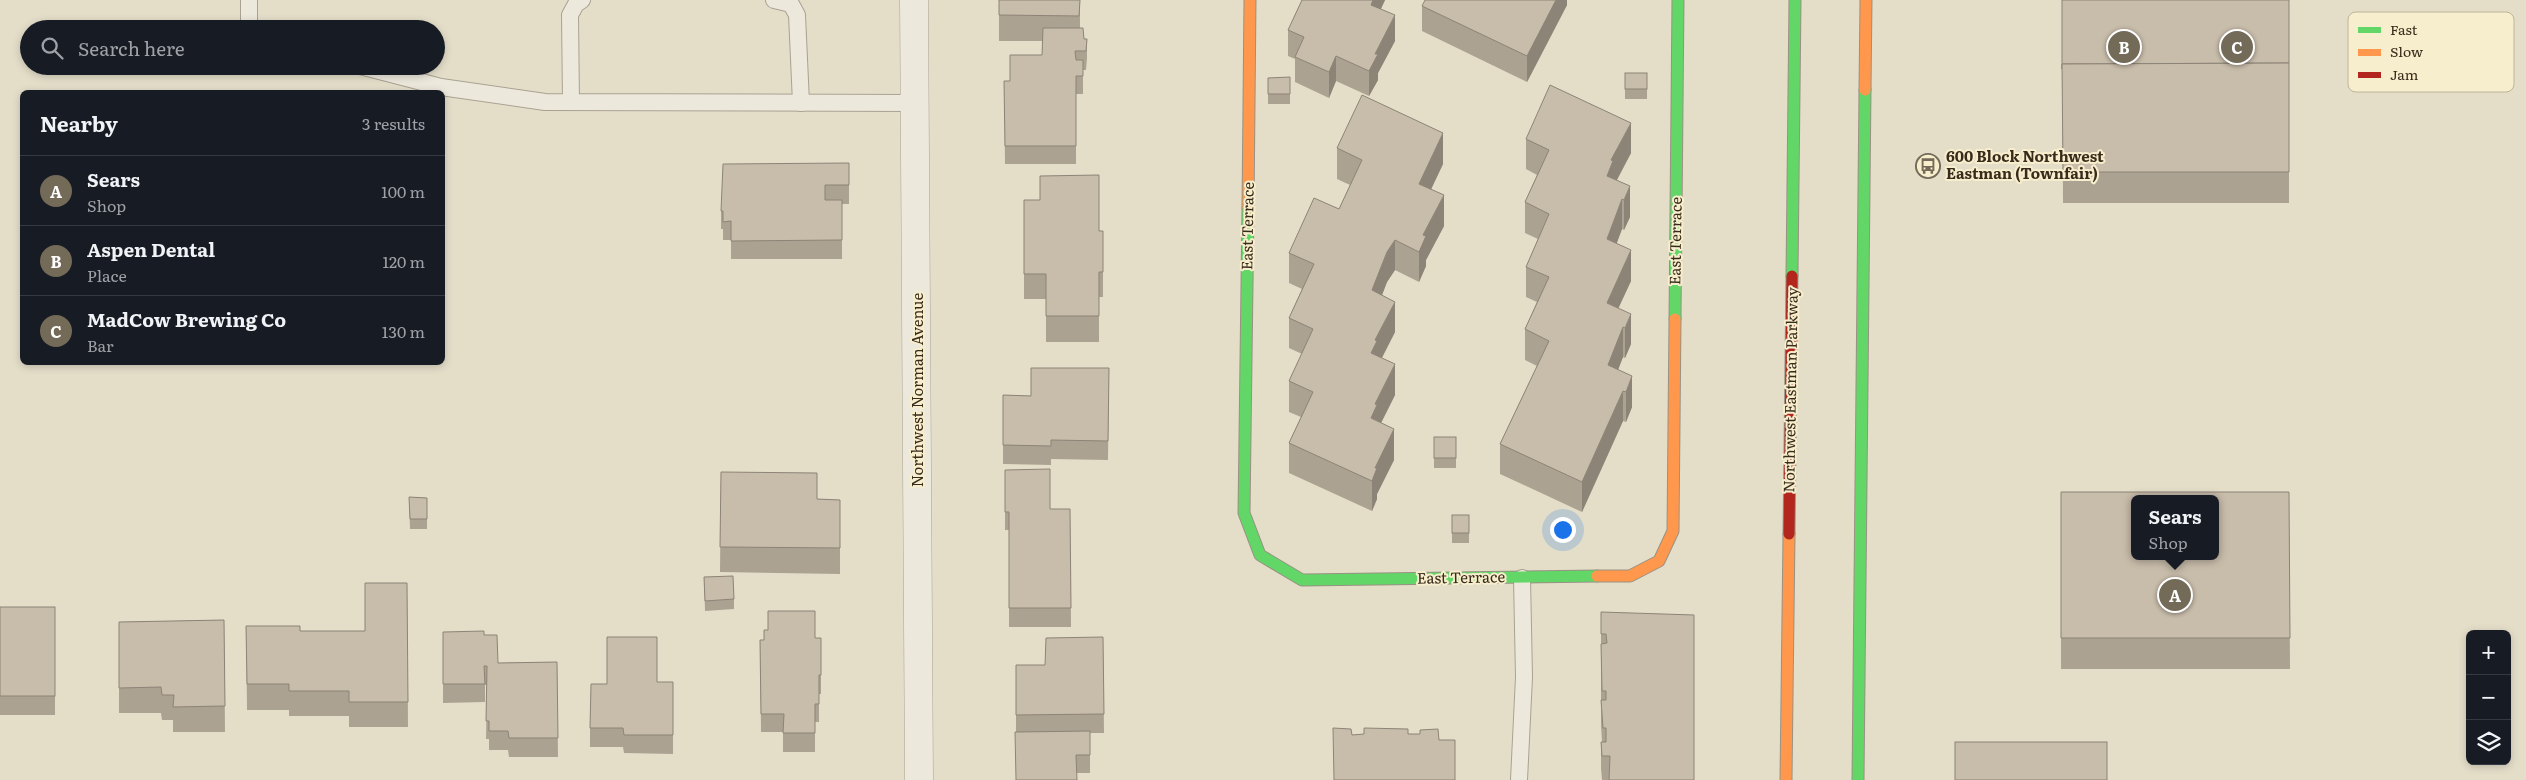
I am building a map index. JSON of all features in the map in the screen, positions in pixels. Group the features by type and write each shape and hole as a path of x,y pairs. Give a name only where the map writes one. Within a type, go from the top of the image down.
{"main road":[{"name":"East Terrace","path":"1250,0 1244,513 1260,555 1302,580 1630,576 1659,561 1673,531 1678,0"},
{"name":"Northwest Eastman Parkway","path":"1786,780 1795,0"},
{"path":"1858,780 1866,0"}],"street":[{"name":"Northwest Norman Avenue","path":"914,0 919,780"}],"lane":[{"path":"249,0 249,20"},
{"path":"571,102 570,15 576,4 582,0"},
{"path":"774,0 791,4 797,15 801,103"},
{"path":"395,75 441,87 545,102 914,103"},
{"path":"1519,780 1524,677 1522,578"}],"building":[{"path":"999,0 1080,0 1079,16 999,15"},
{"path":"1302,0 1373,0 1371,5 1395,15 1375,54 1378,54 1369,71 1336,56 1329,72 1295,57 1304,37 1288,30"},
{"path":"1425,0 1556,0 1527,56 1422,6"},
{"path":"2062,0 2289,0 2289,63 2062,64"},
{"path":"1043,28 1083,28 1084,39 1087,39 1086,51 1075,51 1076,60 1083,60 1083,76 1076,76 1076,146 1005,146 1004,81 1010,81 1010,55 1042,55"},
{"path":"2289,63 2289,172 2063,172 2062,64"},
{"path":"1625,73 1647,73 1647,89 1625,89"},
{"path":"1290,77 1290,94 1268,94 1268,78"},
{"path":"1550,85 1631,123 1611,160 1613,161 1607,176 1630,186 1624,200 1622,199 1607,239 1631,250 1607,303 1631,314 1625,328 1623,327 1608,365 1632,376 1626,392 1623,391 1582,482 1500,444 1549,341 1525,329 1549,277 1526,267 1549,214 1525,202 1549,150 1526,139"},
{"path":"1362,95 1443,133 1419,184 1444,195 1423,235 1426,236 1419,252 1395,240 1387,252 1372,290 1395,302 1375,340 1377,341 1371,353 1395,364 1375,404 1377,405 1371,418 1394,429 1375,468 1377,468 1372,481 1289,443 1313,392 1289,381 1313,329 1289,318 1314,264 1289,253 1314,198 1339,209 1362,160 1337,148"},
{"path":"849,163 849,185 825,185 825,200 842,200 842,240 731,241 731,221 723,222 723,211 721,211 723,164"},
{"path":"1099,175 1099,231 1103,231 1103,272 1099,272 1099,316 1046,316 1046,274 1024,274 1024,200 1040,200 1040,176"},
{"path":"1031,368 1109,368 1108,441 1051,440 1051,446 1003,445 1003,395 1031,396"},
{"path":"1434,437 1456,437 1456,458 1434,458"},
{"path":"1050,469 1050,509 1070,509 1071,608 1009,608 1009,512 1005,512 1005,470"},
{"path":"721,472 817,473 817,499 840,500 840,548 720,547"},
{"path":"2061,492 2289,492 2290,638 2061,638"},
{"path":"409,497 427,498 427,519 410,519"},
{"path":"1452,515 1469,515 1469,533 1452,533"},
{"path":"733,576 734,599 705,601 704,577"},
{"path":"365,583 407,583 408,702 349,702 349,691 289,691 289,684 247,684 246,626 300,626 300,631 365,631"},
{"path":"0,607 55,607 55,696 0,696"},
{"path":"768,611 815,611 815,638 821,638 821,675 819,675 819,704 815,704 815,733 783,733 784,714 761,714 760,640 764,640 764,630 768,630"},
{"path":"1601,612 1694,615 1694,780 1609,780 1610,756 1602,756 1601,742 1606,742 1606,728 1603,728 1601,700 1606,700 1606,691 1602,691 1601,644 1607,643 1606,634 1601,634"},
{"path":"224,620 225,706 173,707 174,695 162,695 161,687 119,688 119,622"},
{"path":"484,631 484,635 497,635 498,663 557,662 558,738 509,738 508,731 489,731 489,721 486,721 487,666 484,666 485,684 443,684 443,632"},
{"path":"607,637 657,637 657,682 673,682 673,735 624,735 623,728 590,728 591,684 607,684"},
{"path":"1103,637 1104,714 1016,715 1016,665 1045,665 1046,638"},
{"path":"1333,728 1351,729 1352,735 1364,734 1364,728 1408,729 1408,734 1420,734 1420,730 1438,729 1439,740 1455,740 1455,780 1334,780"},
{"path":"1090,731 1090,755 1076,755 1077,780 1016,780 1015,732"},
{"path":"1955,742 2107,742 2107,780 1955,780"}],"traffic: fast":[{"path":"1675,319 1678,0"},
{"path":"1792,276 1795,0"},
{"path":"1858,780 1865,90"},
{"path":"1248,208 1244,513 1260,555 1302,580 1597,576"}],"traffic: slow":[{"path":"1248,208 1250,0"},
{"path":"1865,90 1866,0"},
{"path":"1597,576 1630,576 1659,561 1673,531 1675,319"},
{"path":"1786,780 1789,534"}],"traffic: jam":[{"path":"1789,534 1792,276"}],"place":[{"name":"Aspen Dental","path":"2124,47"},
{"name":"MadCow Brewing Co","path":"2237,47"},
{"name":"600 Block Northwest Eastman (Townfair)","path":"1928,166"},
{"name":"Sears","path":"2175,595"}]}
